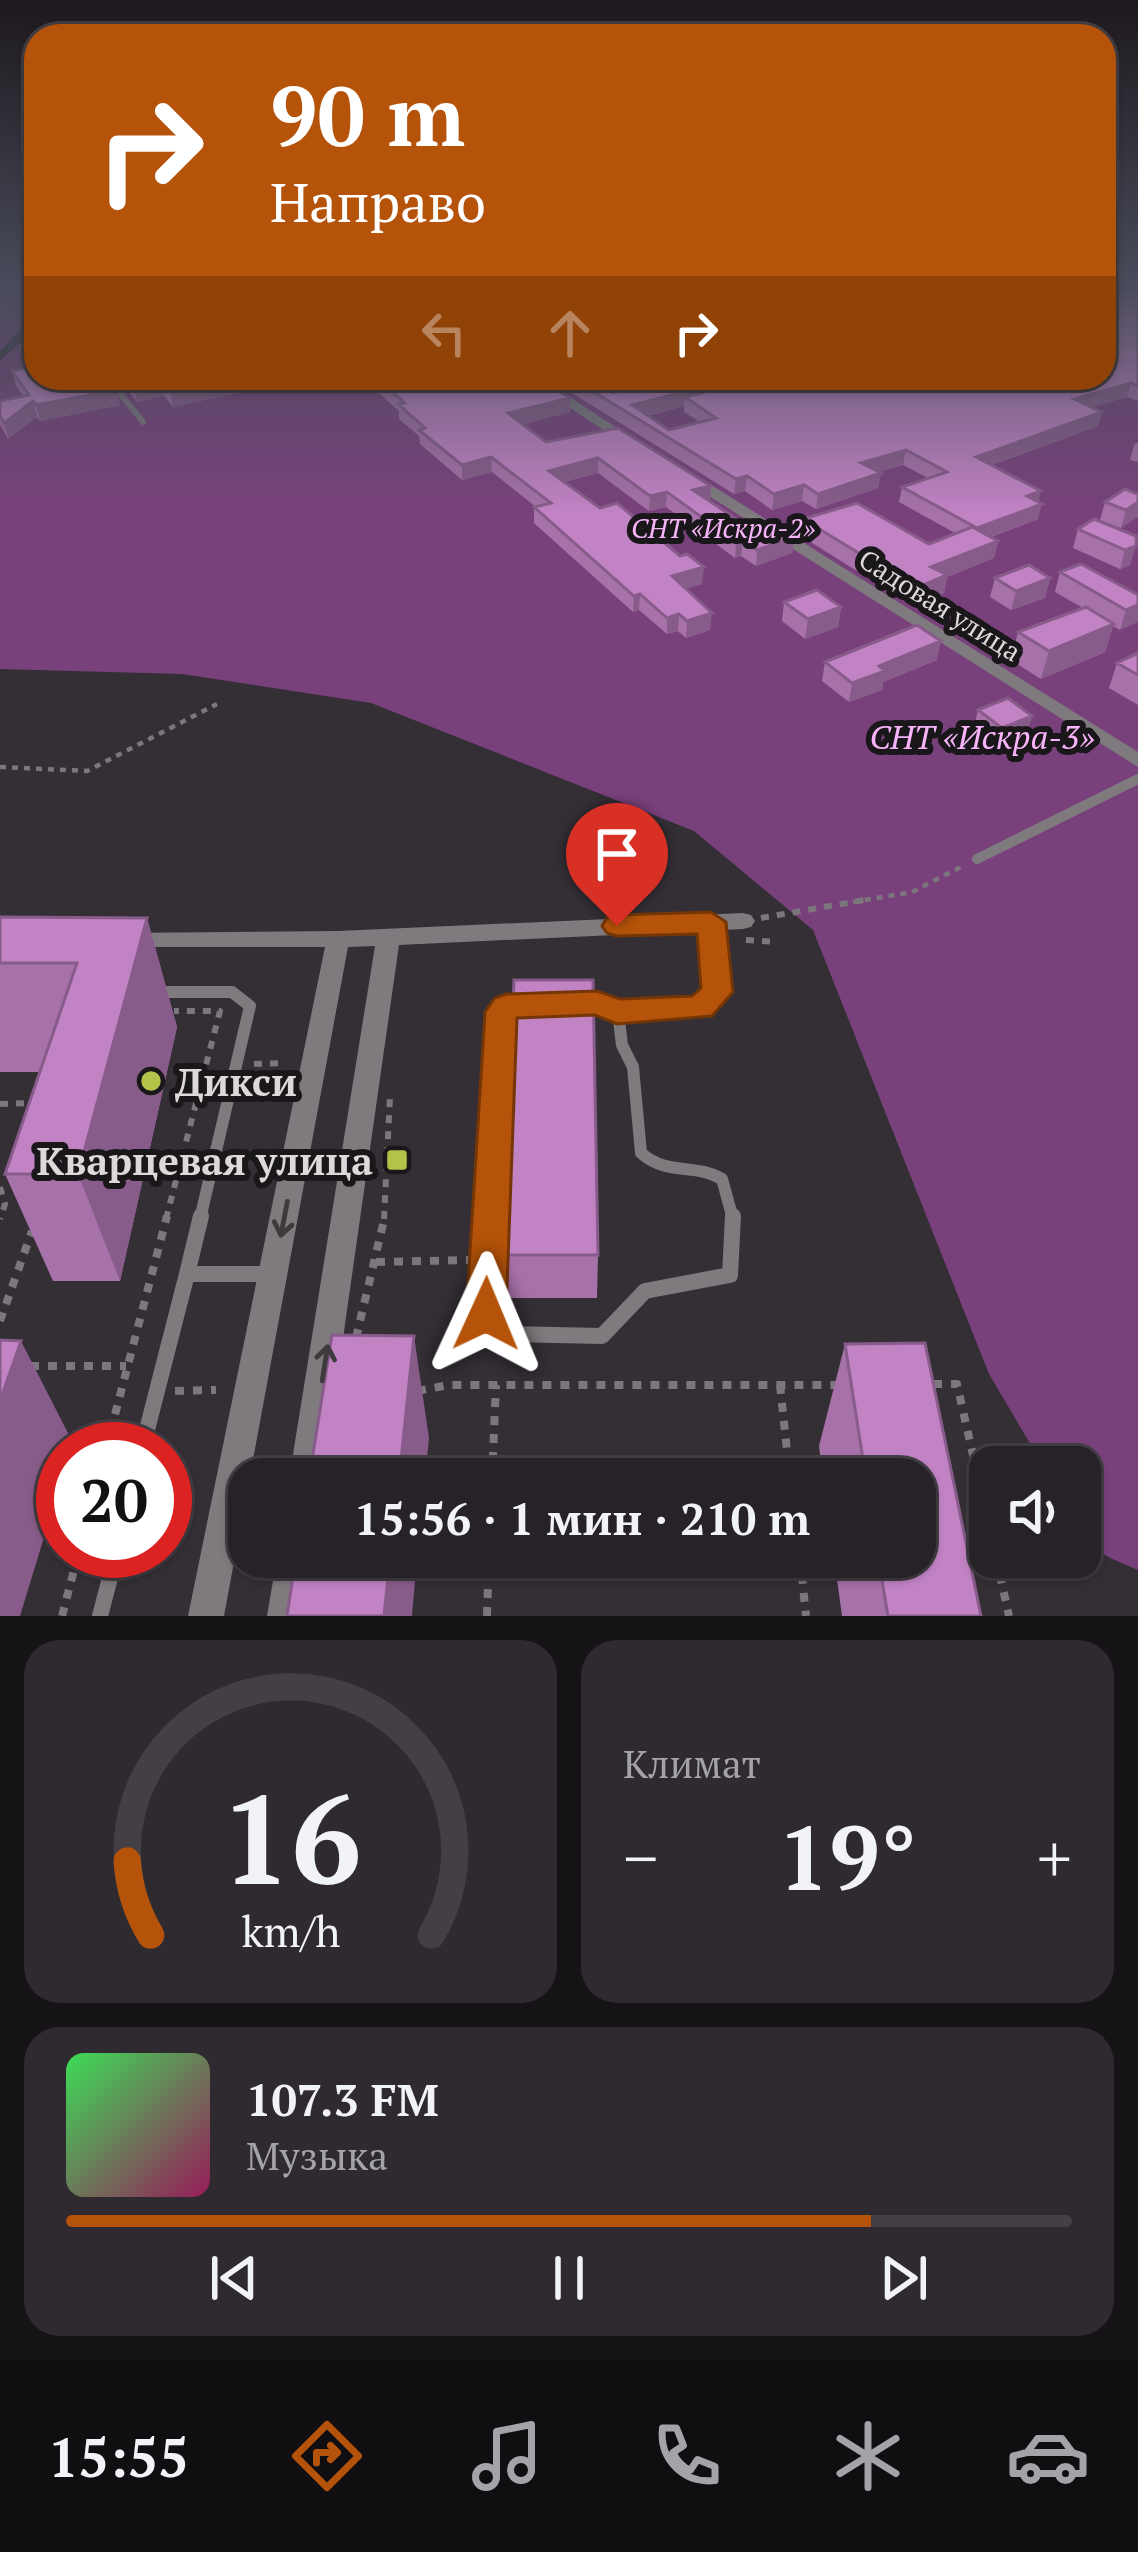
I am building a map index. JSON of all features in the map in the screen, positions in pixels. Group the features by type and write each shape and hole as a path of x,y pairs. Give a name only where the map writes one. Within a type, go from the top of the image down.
{"street":[{"path":"550,390 652,454"},
{"name":"Садовая улица","path":"672,467 1138,760"},
{"path":"110,939 713,930 743,921"},
{"path":"310,1458 388,938"},
{"path":"206,1616 338,939"},
{"path":"285,1616 291,1578"}],"lane":[{"path":"117,390 142,422"},
{"path":"976,859 1138,779"},
{"path":"574,1004 597,1003 617,1012 700,1007 713,1000 718,976 713,930"},
{"path":"131,991 232,992 249,1000 250,1006 149,1422"},
{"path":"529,1006 506,1006 501,1012 486,1314 503,1334 602,1336 645,1291 730,1276 732,1193 726,1179 715,1173 664,1170 650,1165 641,1153 634,1067 622,1045 617,1012"},
{"path":"187,1274 273,1274"},
{"path":"100,1616 110,1578"}],"path":[{"path":"0,767 87,771 217,704"},
{"path":"743,921 912,892 976,859"},
{"path":"713,930 777,943"},
{"path":"113,1422 220,1011 170,1011"},
{"path":"352,1351 376,1262 393,1157 389,1087"},
{"path":"0,1104 38,1103"},
{"path":"0,1187 5,1199 0,1220"},
{"path":"0,1322 37,1218"},
{"path":"376,1262 487,1260"},
{"path":"21,1366 128,1366"},
{"path":"406,1393 448,1385 846,1384"},
{"path":"912,1384 957,1384 971,1446"},
{"path":"493,1458 496,1385"},
{"path":"780,1385 788,1458"},
{"path":"62,1616 72,1578"},
{"path":"487,1616 488,1578"},
{"path":"802,1578 806,1616"},
{"path":"1001,1578 1009,1616"}],"green space":[{"path":"0,363 24,363 24,390 1116,390 1116,363 1138,363 1138,1570 1101,1552 1101,1446 1032,1446 989,1374 813,930 694,831 371,703 182,674 0,669"}],"building":[{"path":"1116,363 1138,363 1138,386 1116,387"},
{"path":"24,368 24,388 12,371"},
{"path":"25,390 117,390 36,405 33,401 4,423 0,401 29,395"},
{"path":"390,390 557,390 570,398 508,413 546,442 618,428 711,486 693,490 757,533 778,527 794,537 757,550 743,540 736,542 667,492 650,496 598,458 549,471 600,508 617,503 680,556 687,554 704,567 672,576 712,613 687,621 679,614 667,618 640,594 634,596 534,507 551,503 491,457 462,465 419,430 425,428 398,404 405,403"},
{"path":"591,390 688,390 632,405 669,430 716,418 685,397 714,390 1106,390 1074,399 1102,412 976,457 1041,491 1027,496 1042,504 977,528 902,487 947,472 906,450 861,463 881,473 818,494 804,485 774,494 747,476 736,479"},
{"path":"1125,489 1138,494 1138,502 1126,510 1105,502"},
{"path":"857,503 929,544 972,527 998,541 931,567 947,575 916,588 803,519"},
{"path":"1094,519 1136,536 1136,546 1125,550 1078,529"},
{"path":"1081,564 1138,595 1138,605 1126,610 1060,572"},
{"path":"1029,565 1050,578 1016,591 995,578"},
{"path":"817,590 841,607 808,619 784,602"},
{"path":"1086,607 1114,624 1049,651 1018,632"},
{"path":"917,625 941,641 879,666 885,671 852,683 825,662"},
{"path":"1138,653 1138,675 1117,663"},
{"path":"1008,698 1032,716 1002,728 978,710"},
{"path":"0,917 147,918 78,1174 5,1174 77,963 0,963"},
{"path":"514,980 593,980 598,1255 503,1255"},
{"path":"332,1335 414,1336 401,1458 312,1458"},
{"path":"0,1340 21,1341 0,1401"},
{"path":"925,1343 969,1558 969,1578 973,1578 981,1616 888,1616 882,1578 936,1578 936,1458 863,1458 845,1344"},
{"path":"293,1578 388,1578 384,1616 287,1616"}],"waterway":[{"path":"0,387 24,364"}],"place":[{"name":"Дикси","path":"151,1081"},
{"name":"Кварцевая улица","path":"397,1160"}],"route":[{"path":"486,1314 501,1012 506,1006 597,1003 617,1012 700,1007 717,992 711,922 617,926"}],"park label":[{"name":"СНТ «Искра-2»","path":"723,528"},
{"name":"СНТ «Искра-3»","path":"982,736"}]}
